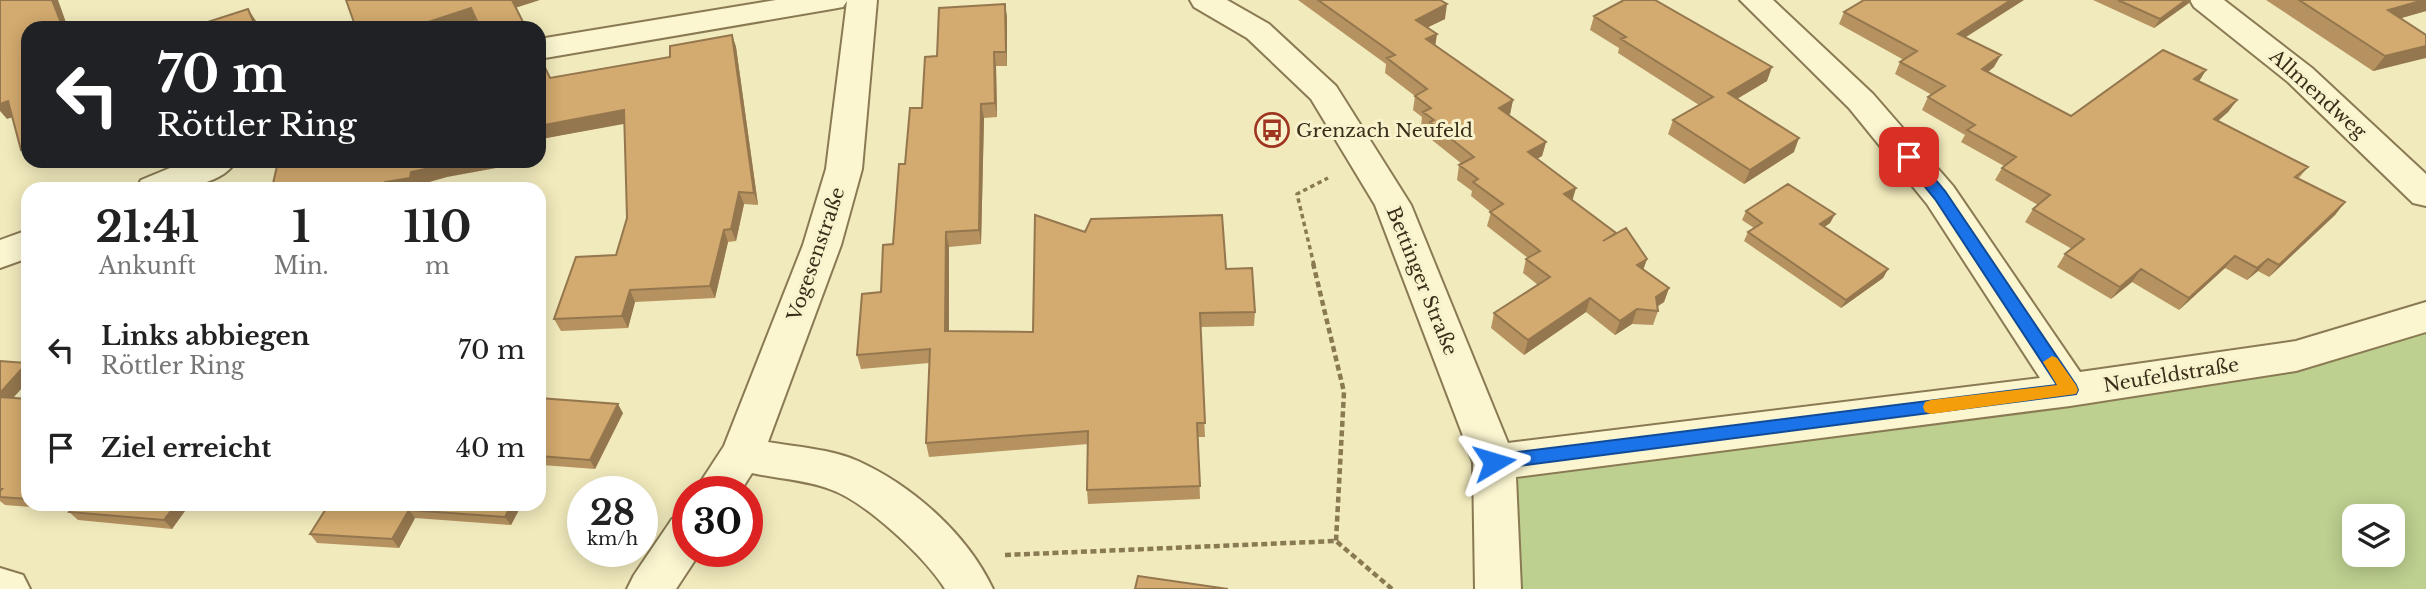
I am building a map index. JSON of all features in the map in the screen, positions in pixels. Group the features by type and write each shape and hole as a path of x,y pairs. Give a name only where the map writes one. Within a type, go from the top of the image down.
{"street":[{"path":"546,49 832,0"},
{"name":"Vogesenstraße","path":"727,476 742,454 822,245 844,169 862,0"},
{"name":"Bettinger Straße","path":"1205,0 1258,31 1324,93 1392,205 1494,462 1498,589"},
{"path":"1755,0 1861,101 1940,195 2070,390"},
{"name":"Allmendweg","path":"2205,0 2300,75 2426,194"},
{"path":"170,182 203,168"},
{"path":"0,255 21,246"},
{"name":"Neufeldstraße","path":"1494,462 2070,390 2296,356 2426,317"},
{"path":"742,454 843,474 896,507 960,573"},
{"path":"650,589 672,557"},
{"path":"0,588 7,589"}],"path":[{"path":"1336,541 1344,392 1297,194 1364,159"},
{"path":"960,573 1336,541 1391,589"}],"green space":[{"path":"2426,317 2426,589 1498,589 1494,462 2070,390"}],"building":[{"path":"0,0 52,0 60,21 21,21 21,150 8,101 0,104"},
{"path":"346,0 512,0 522,21 477,21 471,8 431,21 354,21"},
{"path":"1318,0 1440,0 1447,4 1416,20 1437,34 1426,39 1513,100 1499,108 1546,142 1528,152 1576,188 1564,194 1616,233 1603,241 1626,228 1647,259 1637,265 1669,288 1656,297 1658,311 1637,309 1620,321 1590,298 1528,340 1494,313 1550,277 1526,259 1540,251 1490,212 1503,204 1473,182 1478,179 1459,165 1474,157 1430,122 1434,120 1423,112 1431,108 1415,96 1427,89 1387,58 1395,55"},
{"path":"1624,0 1655,0 1772,67 1728,93 1799,138 1750,170 1673,120 1713,97 1621,39 1626,37 1594,16"},
{"path":"1864,0 2011,0 1958,34 2001,55 1982,69 2071,116 2163,50 2206,70 2194,79 2237,100 2214,119 2308,167 2295,177 2345,202 2279,265 2268,259 2257,268 2235,256 2189,298 2141,269 2120,287 2065,254 2084,239 2033,209 2050,195 2002,168 2016,157 1967,130 1975,125 1928,97 1945,86 1900,62 1917,51 1844,12"},
{"path":"2118,0 2186,0 2160,19"},
{"path":"2299,0 2424,0 2388,10 2426,35 2426,46 2385,56"},
{"path":"1005,4 1006,52 994,52 995,103 981,104 979,230 946,232 945,331 1033,332 1035,215 1085,232 1091,219 1222,215 1226,269 1252,268 1255,312 1200,313 1205,423 1197,423 1200,486 1087,490 1088,431 926,443 930,349 857,355 862,294 881,292 883,245 893,244 899,164 905,164 910,108 922,108 925,57 937,56 939,8"},
{"path":"248,9 253,21 211,21"},
{"path":"732,35 754,193 739,192 731,229 724,230 710,286 630,290 622,316 554,319 576,257 616,255 627,218 624,110 546,125 546,70 550,78 670,57 670,46"},
{"path":"277,168 430,168 411,172 410,178 385,182 273,182"},
{"path":"1788,184 1835,214 1820,224 1888,269 1846,300 1748,232 1762,223 1746,211"},
{"path":"0,361 21,363 21,370 0,393"},
{"path":"0,397 21,398 21,498 0,497"},
{"path":"546,399 618,404 590,460 546,457"},
{"path":"70,511 171,511 164,520"},
{"path":"325,511 408,511 392,539 310,534"},
{"path":"423,511 508,511 505,517"},
{"path":"1138,576 1228,589 1135,589"}],"slow traffic":[{"path":"1931,407 2070,390 2052,362"}],"place":[{"name":"Grenzach Neufeld","path":"1272,130"}],"route":[{"path":"1494,462 2070,390 1940,195 1909,157"}]}
